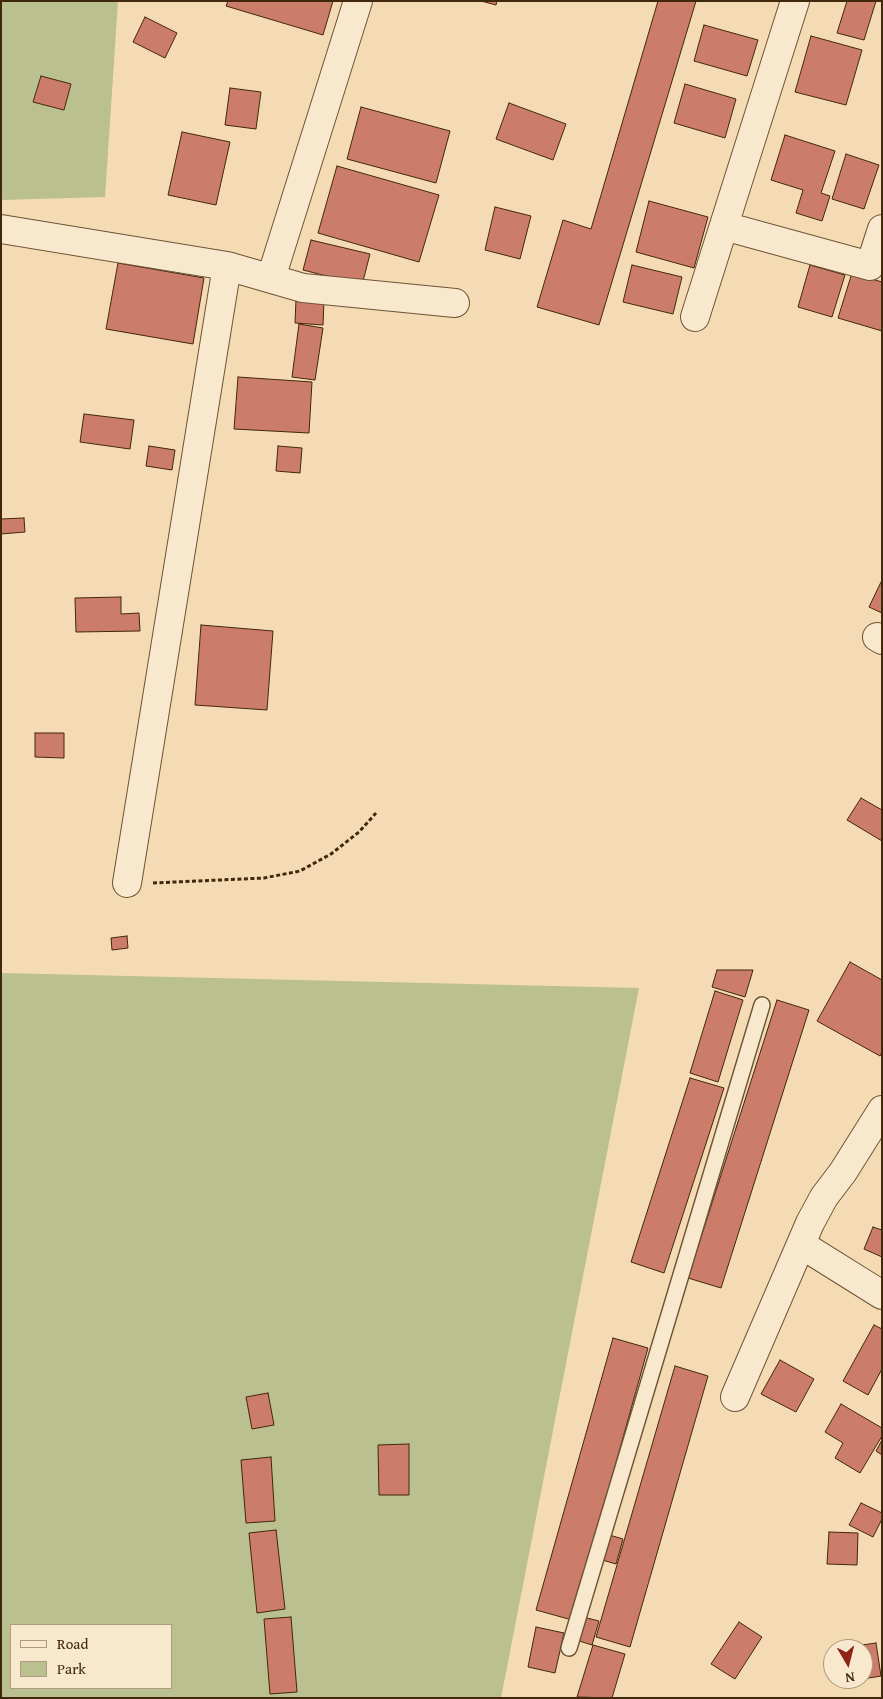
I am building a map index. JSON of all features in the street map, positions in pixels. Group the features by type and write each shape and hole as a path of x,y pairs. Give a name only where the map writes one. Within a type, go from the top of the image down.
{"street":[{"path":"271,278 358,1"},
{"path":"695,317 795,1"},
{"path":"724,226 870,266 882,229"},
{"path":"2,236 227,266 303,288 456,303"},
{"path":"127,883 227,266"},
{"path":"735,1397 824,1197 882,1110"},
{"path":"802,1245 882,1295"}],"lane":[{"path":"569,1648 762,1005"}],"path":[{"path":"127,883 201,882 264,878 300,871 331,854 359,832 376,813"}],"green space":[{"path":"1,1 118,1 105,197 1,200"},
{"path":"1,973 639,988 501,1698 1,1698"}],"building":[{"path":"228,1 333,1 323,35 226,6"},
{"path":"481,1 497,1 496,5"},
{"path":"658,1 696,1 599,325 537,307 563,220 591,229"},
{"path":"847,1 876,1 864,40 837,33"},
{"path":"145,17 177,33 165,58 133,42"},
{"path":"704,25 758,40 747,76 694,61"},
{"path":"811,36 862,50 846,105 795,92"},
{"path":"41,76 71,84 64,110 33,102"},
{"path":"685,84 736,99 725,138 674,123"},
{"path":"230,88 261,92 256,129 225,125"},
{"path":"509,103 566,124 553,160 496,139"},
{"path":"361,107 450,131 436,183 347,159"},
{"path":"182,132 230,142 216,205 168,195"},
{"path":"785,135 835,151 821,193 830,196 822,221 796,213 803,190 771,180"},
{"path":"846,154 879,165 864,209 832,199"},
{"path":"337,166 439,195 419,262 318,233"},
{"path":"649,201 708,217 694,268 636,252"},
{"path":"495,207 531,216 520,259 485,250"},
{"path":"311,240 370,254 362,285 303,270"},
{"path":"118,263 204,278 193,344 106,329"},
{"path":"632,265 682,277 673,314 623,302"},
{"path":"810,265 845,275 832,317 798,307"},
{"path":"852,273 882,282 882,331 838,318"},
{"path":"296,299 324,300 323,325 295,323"},
{"path":"299,324 323,328 315,380 292,377"},
{"path":"238,377 312,382 309,433 234,429"},
{"path":"84,414 134,420 130,449 80,442"},
{"path":"149,446 175,450 172,470 146,466"},
{"path":"278,446 302,448 300,473 276,471"},
{"path":"24,518 25,532 1,534 1,519"},
{"path":"882,580 882,613 869,607"},
{"path":"121,597 121,614 139,613 140,631 76,632 75,598"},
{"path":"201,625 273,631 267,710 195,705"},
{"path":"35,733 64,733 64,758 35,757"},
{"path":"861,798 882,810 882,841 847,820"},
{"path":"127,936 128,948 112,950 111,938"},
{"path":"850,962 882,980 882,1052 880,1056 817,1021"},
{"path":"717,970 753,970 745,997 712,987"},
{"path":"715,991 743,1000 718,1082 690,1073"},
{"path":"777,1000 809,1010 721,1288 688,1278"},
{"path":"690,1078 724,1088 664,1273 631,1262"},
{"path":"873,1227 882,1230 882,1257 864,1249"},
{"path":"874,1325 882,1329 882,1369 868,1395 843,1381"},
{"path":"613,1338 648,1348 572,1620 536,1610"},
{"path":"780,1360 814,1379 796,1412 761,1394"},
{"path":"675,1366 708,1376 630,1647 596,1637"},
{"path":"268,1393 274,1425 252,1429 246,1397"},
{"path":"841,1404 882,1428 882,1436 860,1473 835,1458 843,1443 825,1432"},
{"path":"882,1440 882,1455 876,1451"},
{"path":"409,1444 409,1495 379,1495 378,1445"},
{"path":"271,1457 275,1521 246,1523 241,1460"},
{"path":"861,1503 882,1513 882,1519 873,1537 849,1525"},
{"path":"276,1530 285,1609 257,1613 249,1533"},
{"path":"829,1532 858,1533 857,1565 827,1564"},
{"path":"606,1534 623,1539 616,1564 599,1559"},
{"path":"291,1617 297,1692 270,1694 264,1619"},
{"path":"583,1617 599,1621 592,1645 576,1640"},
{"path":"739,1622 762,1637 735,1679 711,1664"},
{"path":"536,1627 564,1633 555,1673 528,1667"},
{"path":"873,1643 876,1643 881,1676 873,1677"},
{"path":"593,1645 625,1654 612,1698 577,1697"}]}
